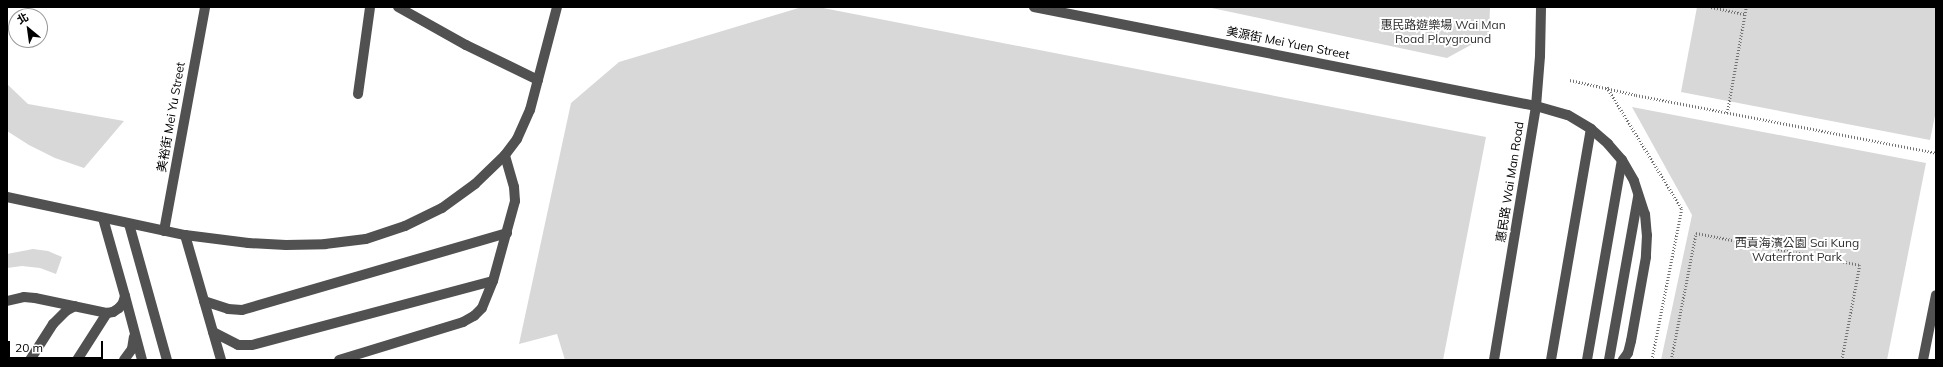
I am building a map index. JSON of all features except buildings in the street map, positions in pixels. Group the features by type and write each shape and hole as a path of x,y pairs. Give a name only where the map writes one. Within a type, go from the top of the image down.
{"street":[{"name":"美裕街 Mei Yu Street","path":"164,231 205,7"},
{"path":"358,94 370,7"},
{"path":"398,7 466,45 538,80"},
{"path":"7,197 164,231 248,243 286,245 325,244 366,239 405,226 442,208 475,184 505,155 517,139 530,110 557,7"},
{"name":"美源街 Mei Yuen Street","path":"1034,7 1096,18 1536,106 1568,115 1591,130 1608,144 1622,160 1639,193 1645,214 1647,235 1646,257 1631,341 1628,353 1623,360"},
{"name":"惠民路 Wai Man Road","path":"1494,360 1536,106 1540,62 1541,7"},
{"path":"1551,360 1591,130"},
{"path":"339,360 463,322 474,316 482,308 493,280 515,201 514,187 505,155"},
{"path":"1587,360 1622,160"},
{"path":"1609,360 1639,193"},
{"path":"103,218 142,360"},
{"path":"129,224 167,360"},
{"path":"204,301 228,309 242,310 507,233"},
{"path":"185,235 221,358"},
{"path":"213,332 238,345 252,345 493,280"},
{"path":"1923,360 1936,295"},
{"path":"7,301 24,297 107,313 114,312 119,308 124,303 125,296"},
{"path":"30,360 53,324 66,311 75,306"},
{"path":"77,360 107,313"},
{"path":"124,360 134,342 133,328"}],"path":[{"path":"1711,7 1745,14"},
{"path":"1727,113 1746,7"},
{"path":"1570,80 1636,96 1936,153"},
{"path":"1671,360 1696,233 1860,265 1842,360"}],"green space":[{"path":"802,7 818,7 1486,137 1443,360 565,360 557,334 519,344 571,103 619,62"},
{"name":"惠民路遊樂場 Wai Man Road Playground","path":"1207,7 1490,7 1489,35 1447,58"},
{"path":"1697,7 1936,7 1936,111 1930,140 1681,92"},
{"path":"7,84 28,104 124,121 84,168 55,158 29,145 7,131"},
{"name":"西貢海濱公園 Sai Kung Waterfront Park","path":"1632,107 1926,163 1887,360 1661,360 1692,215"},
{"path":"33,249 48,251 62,257 56,274 40,268 22,266 7,268 7,254"}]}
